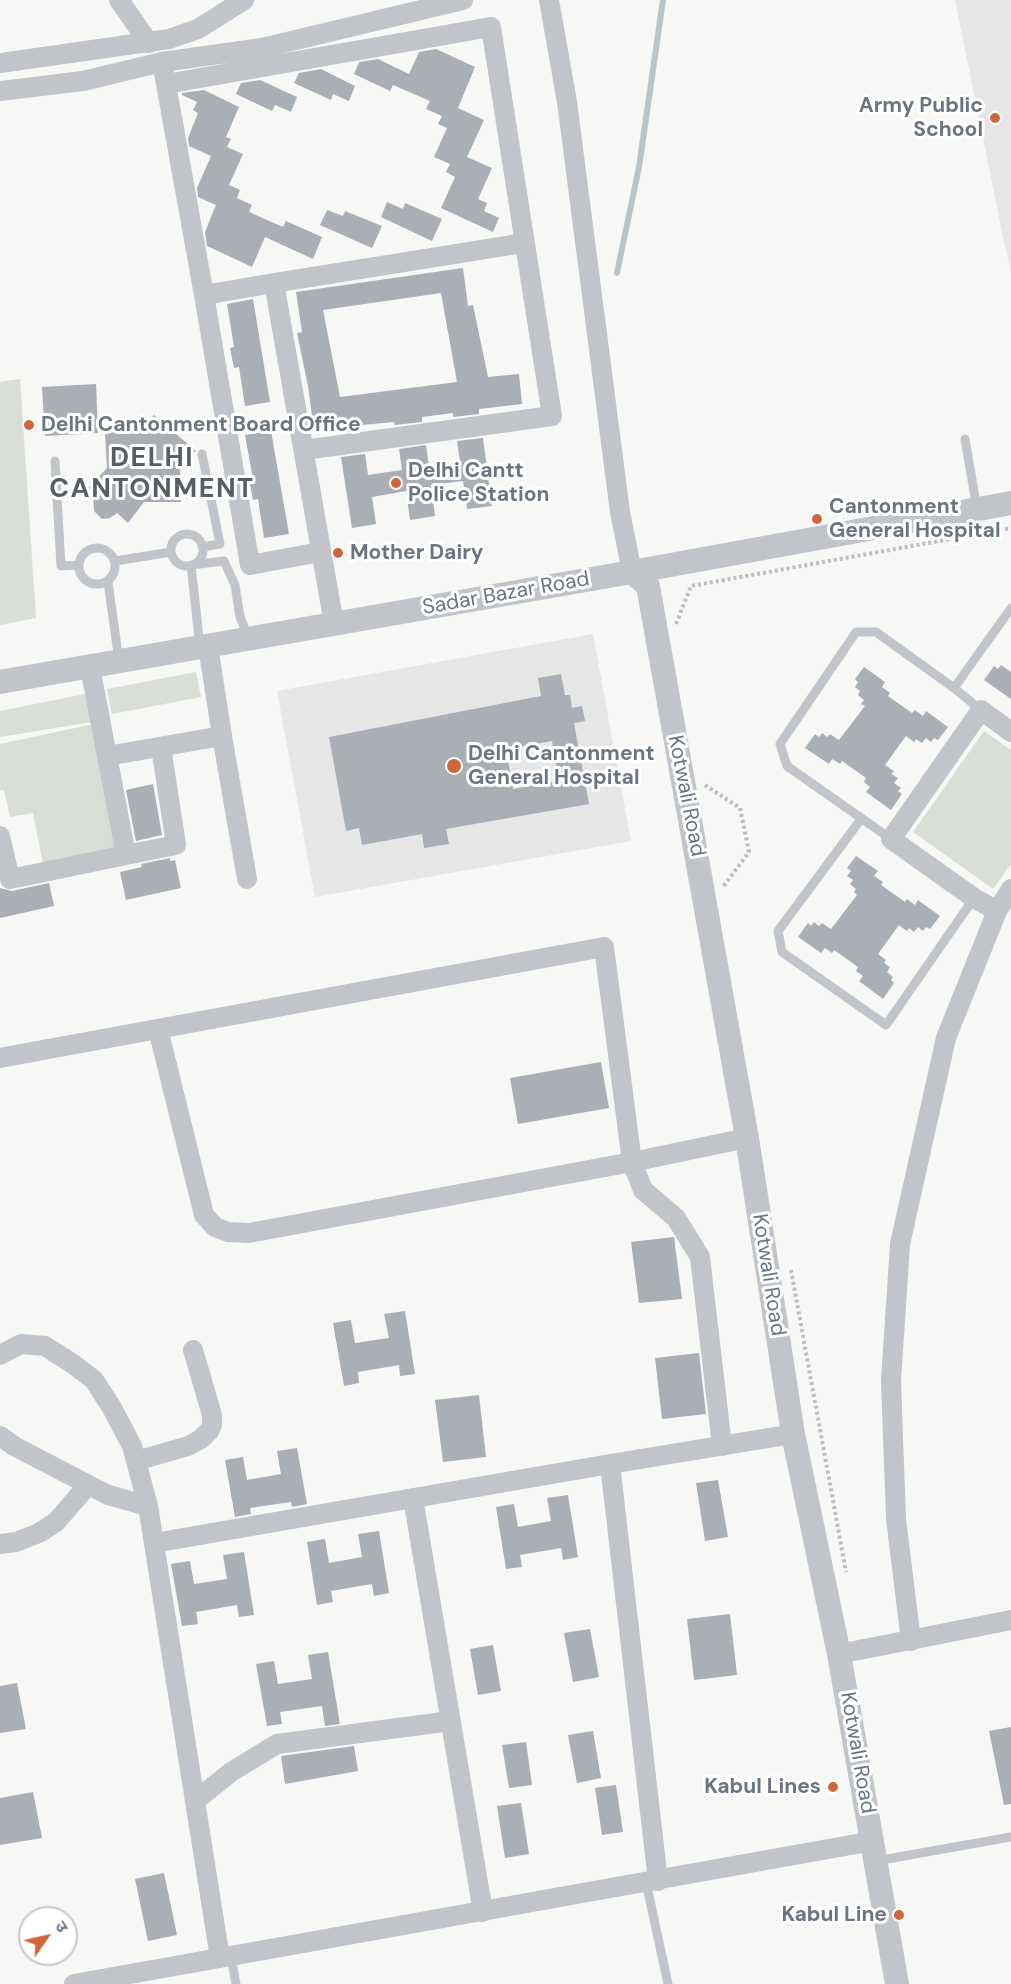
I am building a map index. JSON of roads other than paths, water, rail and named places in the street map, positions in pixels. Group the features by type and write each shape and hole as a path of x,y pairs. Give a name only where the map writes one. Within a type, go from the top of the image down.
{"street":[{"path":"119,0 148,44"},
{"path":"0,63 68,52 148,44 169,39 198,29 244,0"},
{"path":"0,91 83,81 162,63 262,48 463,0"},
{"path":"549,0 567,102 620,512 632,572"},
{"path":"166,84 491,27 552,416 304,450"},
{"path":"162,63 250,565 320,552"},
{"path":"204,295 524,243"},
{"path":"274,283 334,624"},
{"name":"Sadar Bazar Road","path":"0,682 632,572 1011,503"},
{"name":"Kotwali Road","path":"632,572 648,586 747,1138 793,1434 839,1654 897,1984"},
{"path":"204,646 247,879"},
{"path":"90,667 126,855"},
{"path":"997,911 974,898 891,839 981,710 1011,732"},
{"path":"106,756 222,736"},
{"path":"0,836 10,879 176,844 161,747"},
{"path":"911,1641 896,1519 891,1381 900,1244 946,1038 997,911 1011,889"},
{"path":"0,1058 604,947 632,1162 643,1190 676,1218 700,1257 722,1446"},
{"path":"158,1029 204,1215 215,1227 228,1232 249,1233 632,1162 747,1138"},
{"path":"0,1355 21,1344 45,1346 80,1369 93,1380 112,1408 132,1446 148,1506 195,1801 226,1957"},
{"path":"136,1461 188,1446 201,1439 209,1431 212,1425 212,1415 193,1350"},
{"path":"154,1543 793,1434"},
{"path":"0,1436 14,1446 108,1495 148,1506"},
{"path":"610,1464 652,1882"},
{"path":"0,1544 16,1542 39,1533 56,1522 88,1485"},
{"path":"413,1498 483,1912"},
{"path":"839,1654 1011,1620"},
{"path":"195,1801 231,1772 277,1744 451,1721"},
{"path":"74,1984 652,1882 874,1851"}],"lane":[{"path":"965,439 976,509"},
{"path":"202,454 224,561 235,585 240,617 249,639"},
{"path":"55,461 61,566 79,565"},
{"path":"191,565 201,556 202,547 194,535 183,534 174,540 171,552 177,562 182,565 191,565 224,561"},
{"path":"202,547 220,544"},
{"path":"92,548 104,549 113,556 115,573 108,582 91,584 82,577 79,565 83,555 92,548"},
{"path":"115,561 171,552"},
{"path":"191,565 204,646"},
{"path":"108,582 119,661"},
{"path":"954,688 1011,608"},
{"path":"891,839 786,766 780,744 856,632 876,632 981,710"},
{"path":"861,819 778,931 782,952 886,1025 974,898"},
{"path":"874,1851 1011,1837"},
{"path":"652,1882 668,1984"},
{"path":"226,1957 236,1984"}],"waterway":[{"path":"617,273 639,167 663,0"}],"place":[{"name":"Army Public School","path":"995,118"},
{"name":"Delhi Cantonment Board Office","path":"29,425"},
{"name":"Delhi Cantt Police Station","path":"396,483"},
{"name":"Cantonment General Hospital","path":"817,519"},
{"name":"Mother Dairy","path":"338,553"},
{"name":"Delhi Cantonment General Hospital","path":"454,766"},
{"name":"Kabul Lines","path":"833,1787"},
{"name":"Kabul Line","path":"899,1915"}],"district":[{"name":"DELHI CANTONMENT","path":"152,474"}]}
